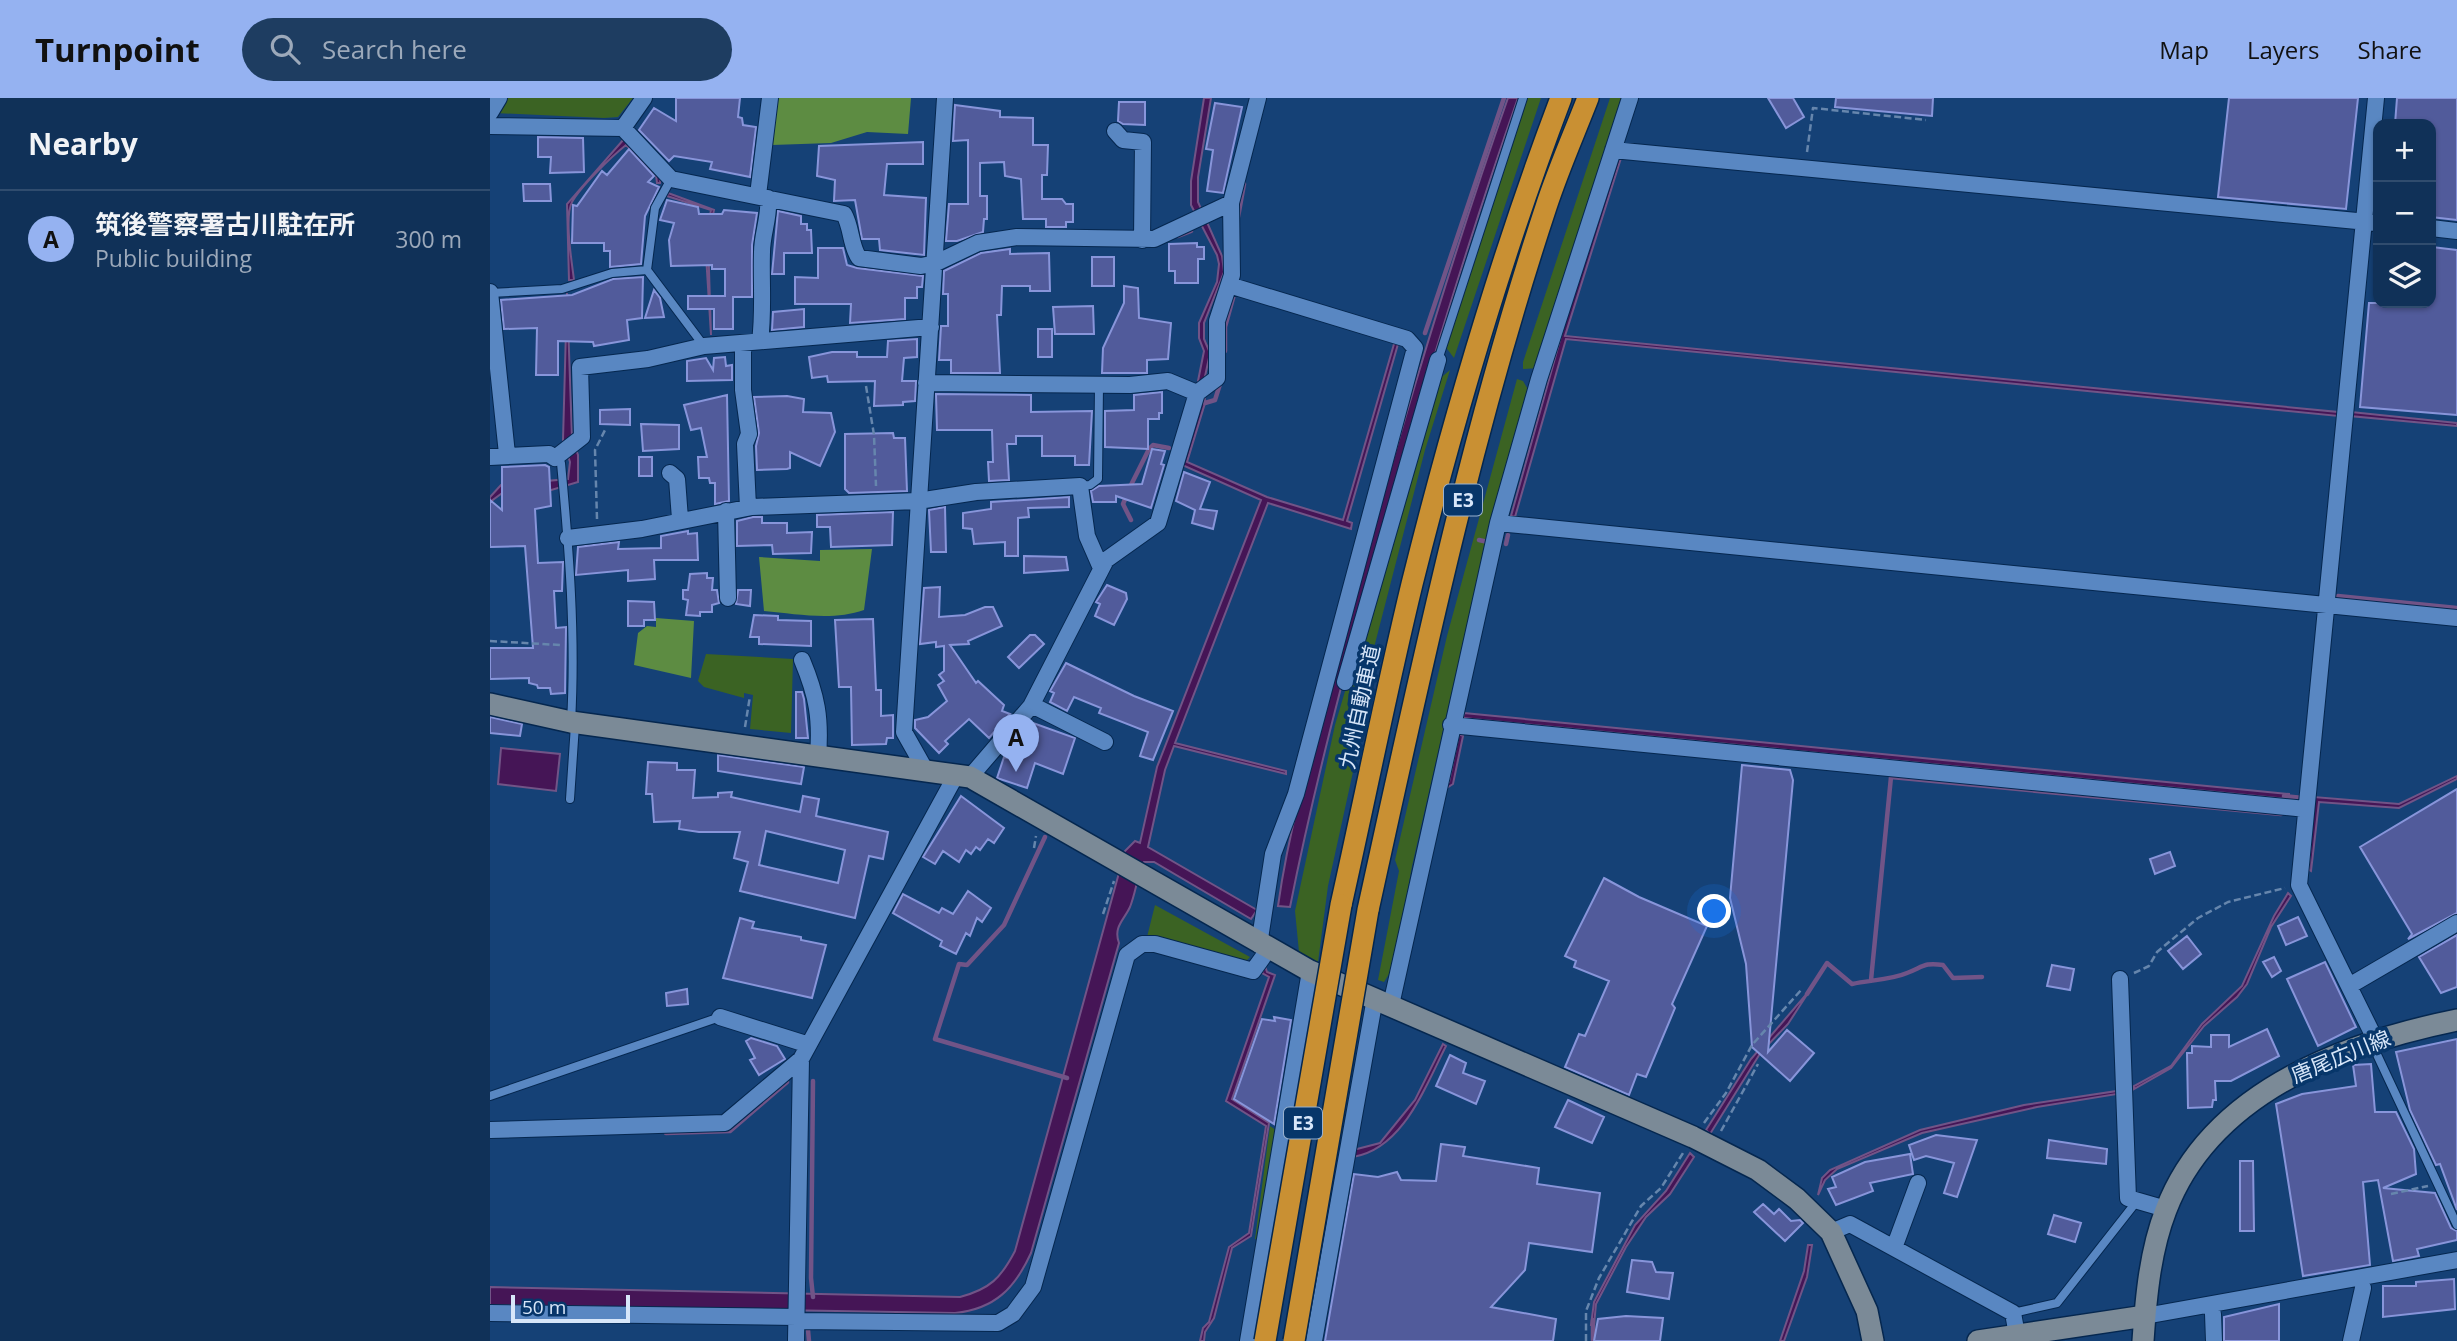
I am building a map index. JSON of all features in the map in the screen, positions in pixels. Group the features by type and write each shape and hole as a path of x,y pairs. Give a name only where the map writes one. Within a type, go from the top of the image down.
{"highway":[{"name":"九州自動車道","path":"1265,1341 1341,905 1412,584 1464,391 1522,199 1561,98"},
{"name":"E3","path":"1294,1341 1368,910 1439,592 1490,398 1546,205 1588,98"}],"street":[{"path":"490,113 499,98"},
{"path":"623,128 644,98"},
{"path":"748,508 745,444 749,434 743,390 751,342 764,310 762,250 769,209 763,196 769,98"},
{"path":"926,771 904,732 946,98"},
{"path":"490,1130 725,1124 803,1051 962,777 1032,705 1106,560 1158,523 1197,393 1217,378 1217,321 1232,275 1231,203 1258,98"},
{"path":"1314,1341 1383,1001 1498,523 1539,379 1630,98"},
{"path":"2373,1040 2299,885 2327,606 2371,223 2376,98"},
{"path":"490,126 623,128 671,179 844,214 852,228 854,251 859,258 921,266 936,263 978,243 1017,237 1154,239 1231,203"},
{"path":"1115,131 1123,140 1143,142 1142,240"},
{"path":"1613,150 2371,223"},
{"path":"2436,229 2457,231"},
{"path":"490,1313 998,1323 1013,1314 1033,1287 1128,955 1142,944 1155,944 1252,971 1261,951 1273,854 1296,794 1415,348 1407,339 1229,285"},
{"path":"490,293 507,454"},
{"path":"490,457 507,454 549,454 555,458 582,437 580,367 648,359 704,346 931,327"},
{"path":"1345,682 1438,360"},
{"path":"926,383 1099,385 1168,382 1197,393"},
{"path":"670,473 677,479 680,519"},
{"path":"568,538 642,529 680,519 748,508 877,500 918,501 976,492 1080,486 1087,536 1101,568"},
{"path":"726,511 728,598"},
{"path":"1498,523 2457,618"},
{"path":"802,660 816,694 819,717 818,756"},
{"path":"490,704 574,722 962,777 1116,869 1142,876 1261,951 1383,1001 1758,1170 1797,1199 1831,1232 1854,1276 1867,1311 1874,1341"},
{"path":"1032,705 1105,742"},
{"path":"1451,725 2306,809"},
{"path":"2349,986 2457,923"},
{"path":"1248,1341 1310,971"},
{"path":"2120,979 2128,1198 2166,1209"},
{"path":"720,1017 803,1051"},
{"name":"唐尾広川線","path":"2143,1341 2152,1262 2166,1209 2189,1167 2221,1127 2262,1095 2309,1066 2373,1040 2457,1020"},
{"path":"796,1341 803,1051"},
{"path":"1894,1248 1918,1183"},
{"path":"1831,1232 1850,1224 2013,1313 2017,1335"},
{"path":"1985,1340 2145,1316 2457,1260"},
{"path":"2351,1341 2363,1287"},
{"path":"2213,1314 2214,1341"}],"lane":[{"path":"1438,360 1523,98"},
{"path":"671,179 655,208 647,270 704,346"},
{"path":"490,293 562,289 612,273 647,270"},
{"path":"1080,486 1090,485 1098,479 1099,385"},
{"path":"555,458 561,463 574,646 570,799"},
{"path":"490,1096 720,1017"},
{"path":"2373,1040 2457,1225"},
{"path":"2013,1313 2057,1303 2137,1201"}],"path":[{"path":"1805,168 1813,108 1926,120"},
{"path":"866,386 874,435 877,500"},
{"path":"604,534 597,524 595,450 605,430"},
{"path":"490,641 574,646"},
{"path":"744,734 750,696"},
{"path":"1103,914 1116,869"},
{"path":"2120,979 2149,966 2157,952 2198,918 2228,902 2299,885"},
{"path":"1698,1144 1752,1045 1802,989"},
{"path":"1586,1341 1586,1311 1599,1278 1641,1206 1661,1188 1698,1144 1758,1064"},
{"path":"2391,1194 2438,1184"}],"green space":[{"path":"503,98 633,98 618,117 604,118 495,113"},
{"path":"777,98 911,98 908,134 867,132 831,143 772,145"},
{"path":"1526,98 1541,98 1454,358 1445,346"},
{"path":"1610,98 1622,98 1565,272 1539,368 1523,369 1523,362"},
{"path":"1450,370 1425,450 1353,729 1358,749 1328,886 1318,962 1299,952 1295,911 1335,725 1437,381"},
{"path":"1517,379 1523,381 1530,393 1493,512 1412,866 1394,966 1384,982 1378,980 1399,871 1395,860 1447,636"},
{"path":"872,549 864,610 827,616 764,611 759,557 820,561 820,550"},
{"path":"656,618 694,621 691,678 634,665 638,633 647,626 656,627"},
{"path":"706,654 793,659 791,733 750,729 753,695 744,693 744,698 704,687 698,681"},
{"path":"1155,905 1250,957 1245,962 1147,937"},
{"path":"1270,1126 1280,1133 1263,1241 1255,1239"}],"shaded area":[{"path":"1204,98 1211,98 1198,177 1198,202 1222,256 1224,272 1204,323 1204,339 1210,353 1204,381 1205,403 1187,462 1267,497 1343,520 1394,344 1398,344 1347,521 1352,523 1351,529 1268,503 1175,743 1286,771 1286,774 1174,746 1165,770 1148,847 1257,910 1251,919 1154,862 1144,862 1130,907 1118,928 1119,943 1031,1253 1018,1277 1002,1295 981,1307 955,1313 490,1305 490,1287 960,1297 994,1281 1010,1260 1015,1251 1125,851 1135,841 1140,843 1157,767 1261,500 1180,464 1201,397 1198,381 1204,351 1199,338 1199,323 1217,282 1219,264 1191,205 1191,181"},
{"path":"1508,98 1518,98 1462,265 1395,490 1331,726 1290,907 1278,906 1299,801 1383,495 1442,296"},
{"path":"624,139 661,174 660,183 657,183 656,175 626,145 589,180 576,195 570,209 569,240 574,280 569,280 567,204"},
{"path":"1617,158 1621,158 1565,336 2338,412 2338,416 1566,339 1515,517 1511,516 1582,261"},
{"path":"668,193 714,210 708,238 711,335 705,239 711,210 667,196"},
{"path":"567,293 572,438 578,455 578,482 548,491 509,488 490,502 490,497 501,485 568,479 570,462 563,440"},
{"path":"2351,412 2457,423 2457,426 2350,416"},
{"path":"1464,713 2289,794 2289,799 1463,718"},
{"path":"1459,734 1463,736 1453,784 1445,789 1443,785 1449,782"},
{"path":"501,748 560,754 556,791 498,784"},
{"path":"2457,776 2457,779 2399,808 2319,802 2311,871 2309,870 2314,797 2399,804"},
{"path":"2288,893 2291,896 2271,927 2247,984 2237,997 2204,1026 2171,1068 2134,1089 2134,1086 2171,1066 2202,1024 2242,986 2274,916"},
{"path":"1265,966 1267,972 1275,975 1232,1099 1269,1123 1251,1236 1232,1248 1214,1318 1205,1332 1204,1341 1200,1341 1203,1328 1209,1322 1229,1247 1249,1233 1266,1126 1226,1101 1269,977 1262,973"},
{"path":"1810,990 1788,1024 1761,1052 1710,1134 1706,1130 1751,1059"},
{"path":"1443,1044 1446,1046 1430,1080 1399,1129 1386,1142 1370,1152 1353,1157 1353,1150 1380,1143 1415,1100"},
{"path":"2117,1091 2117,1094 2037,1107 1922,1133 1837,1169 1825,1180 1818,1195 1822,1178 1830,1170 1920,1130 2024,1105"},
{"path":"1690,1153 1694,1157 1670,1194 1646,1217 1626,1247 1596,1304 1594,1325 1591,1325 1594,1302 1635,1225 1666,1191"},
{"path":"1808,1245 1812,1245 1807,1277 1784,1341 1780,1341 1804,1271"}],"building":[{"path":"676,98 740,98 738,117 742,118 743,125 756,127 750,177 710,169 712,162 674,156 669,161 639,130 654,108 676,121"},
{"path":"1768,98 1793,98 1804,117 1786,128"},
{"path":"1836,98 1933,98 1932,116 1835,107"},
{"path":"2229,98 2358,98 2346,209 2218,197"},
{"path":"2397,98 2457,98 2457,220 2436,218 2436,119 2395,119"},
{"path":"1119,102 1145,102 1145,125 1123,124 1118,121"},
{"path":"1215,103 1242,107 1223,193 1207,191 1213,150 1206,149"},
{"path":"955,105 1000,111 1000,117 1033,118 1033,145 1048,145 1047,175 1042,175 1042,199 1062,199 1066,204 1073,204 1073,222 1066,222 1066,227 1046,227 1046,219 1023,219 1021,179 1005,176 1004,162 980,163 980,196 987,196 987,219 984,219 983,232 957,241 946,241 949,204 968,204 968,140 953,141"},
{"path":"538,137 583,138 584,172 550,173 551,157 538,157"},
{"path":"923,142 923,164 887,164 884,195 926,198 924,255 880,250 879,239 862,239 855,200 834,201 835,180 817,176 819,146"},
{"path":"629,149 654,176 648,182 659,187 645,216 641,264 610,267 610,251 604,251 604,243 572,243 573,205 577,206 602,171 607,175"},
{"path":"523,184 550,184 551,201 524,201"},
{"path":"667,200 698,207 699,214 722,214 724,210 757,213 752,245 752,297 733,297 733,329 714,329 714,309 688,309 688,296 725,296 725,269 712,269 712,265 671,266 669,240 674,223 660,220"},
{"path":"778,211 801,216 801,224 807,224 807,230 811,230 812,253 784,253 784,274 772,274"},
{"path":"1197,243 1197,247 1204,247 1204,259 1198,259 1198,283 1175,283 1175,271 1169,271 1169,244"},
{"path":"2436,247 2457,250 2457,415 2360,407 2369,303 2373,303 2373,308 2436,308"},
{"path":"818,248 843,248 847,265 857,268 923,276 922,287 917,287 917,298 905,298 905,319 850,323 851,304 795,304 795,277 818,278"},
{"path":"1010,249 1010,254 1049,253 1050,291 1030,291 1030,286 1002,286 1001,315 997,315 1000,373 951,373 951,360 939,360 941,326 948,326 948,294 943,294 944,271 981,253"},
{"path":"1092,257 1114,257 1114,286 1092,286"},
{"path":"643,277 642,318 627,320 629,340 594,346 593,342 558,341 558,375 536,375 537,328 504,329 501,300 572,295 613,279"},
{"path":"1124,286 1138,288 1139,318 1171,323 1168,359 1147,360 1147,373 1102,373 1103,348 1124,303"},
{"path":"654,290 660,298 664,317 645,318"},
{"path":"1093,306 1094,334 1055,334 1053,307"},
{"path":"804,309 804,327 772,330 773,312"},
{"path":"1038,329 1052,329 1052,357 1038,357"},
{"path":"917,339 917,357 904,358 902,381 916,381 915,401 903,402 903,405 874,406 875,381 828,382 827,376 812,378 809,357 832,352 857,352 857,357 887,357 888,341"},
{"path":"725,357 726,366 732,365 732,380 687,381 687,361 706,358 713,370 714,358"},
{"path":"1162,392 1162,413 1159,413 1159,419 1148,419 1148,449 1105,447 1105,411 1134,410 1134,395"},
{"path":"936,394 1031,395 1031,412 1092,411 1089,465 1075,465 1075,456 1042,456 1042,436 1016,436 1016,444 1007,444 1009,480 989,481 988,462 993,462 992,430 937,430"},
{"path":"727,395 729,501 715,504 715,483 710,483 709,478 699,478 698,457 707,457 701,428 691,430 684,405"},
{"path":"787,396 804,399 803,412 831,413 835,432 820,466 790,452 790,468 757,470 756,446 759,433 754,397"},
{"path":"630,409 630,425 600,424 600,410"},
{"path":"641,424 679,425 679,449 643,451"},
{"path":"893,433 894,438 905,438 907,491 849,493 845,489 845,434"},
{"path":"1152,449 1165,451 1161,464 1164,465 1151,508 1116,496 1116,502 1093,502 1091,491 1099,486 1142,484"},
{"path":"639,457 652,457 652,476 639,476"},
{"path":"502,467 549,467 551,506 535,509 538,563 563,562 562,591 554,591 556,628 566,627 565,693 551,694 550,688 538,688 537,685 529,683 529,678 490,679 490,648 533,648 525,546 490,547 490,500 502,510"},
{"path":"1184,472 1210,482 1200,509 1217,511 1213,529 1192,523 1195,510 1176,501"},
{"path":"1069,497 1069,507 1028,508 1029,517 1018,518 1018,556 1005,556 1005,542 974,544 972,529 963,528 963,513 991,509 991,502"},
{"path":"945,507 946,552 931,552 929,510"},
{"path":"893,512 892,545 831,547 830,527 817,527 817,515"},
{"path":"762,517 762,523 787,523 787,533 812,532 811,553 773,554 772,545 737,546 737,521"},
{"path":"688,531 688,534 697,533 698,560 654,560 655,579 628,581 628,570 576,575 578,547 619,542 618,549 661,548 661,536"},
{"path":"1024,556 1066,557 1068,570 1024,573"},
{"path":"707,573 707,578 713,578 712,590 717,590 719,603 712,605 712,612 700,612 700,616 686,615 688,600 683,599 683,590 688,590 690,574"},
{"path":"1107,585 1126,593 1127,599 1114,625 1095,616 1100,604 1096,602"},
{"path":"940,587 939,617 965,615 985,607 993,607 1002,626 968,641 969,644 950,645 976,683 978,681 1004,705 1002,711 1010,714 989,738 969,719 945,741 948,744 939,753 915,728 915,720 928,717 947,701 938,685 944,681 939,675 944,671 944,646 936,647 936,642 920,644 924,588"},
{"path":"738,590 751,590 750,606 736,604"},
{"path":"628,601 654,602 655,620 644,620 644,626 628,626"},
{"path":"754,615 778,616 778,620 811,621 811,646 759,644 759,637 750,637"},
{"path":"873,619 876,690 881,690 881,716 893,715 893,738 887,738 886,744 852,745 851,687 839,687 835,620"},
{"path":"1030,635 1035,635 1044,644 1019,668 1008,657"},
{"path":"1066,663 1134,696 1173,711 1153,760 1140,756 1148,732 1099,713 1101,708 1074,697 1067,711 1050,702 1054,693 1050,691"},
{"path":"796,692 802,692 804,699 808,738 796,738"},
{"path":"490,717 522,724 520,736 490,733"},
{"path":"1033,723 1075,738 1063,774 1035,763 1027,788 997,778 1004,757 1011,759 1024,730 1026,728 1030,733"},
{"path":"718,755 804,767 801,784 718,771"},
{"path":"648,762 677,763 677,770 695,770 693,798 718,797 718,793 732,792 731,797 800,812 803,796 819,799 816,816 888,832 883,859 869,856 855,918 740,891 748,862 734,858 740,832 699,832 679,829 680,821 654,822 652,794 646,794","holes":["766,831 845,850 838,883 759,865"]},
{"path":"1742,765 1790,770 1793,780 1768,1052 1787,1030 1814,1053 1790,1081 1752,1047 1746,964 1730,898"},
{"path":"2457,789 2457,913 2408,939 2412,934 2360,847"},
{"path":"961,796 1004,828 994,843 988,839 980,850 976,847 971,854 966,850 959,862 943,851 935,864 923,857"},
{"path":"2170,852 2175,866 2155,874 2150,859"},
{"path":"1604,878 1639,897 1707,926 1672,1004 1675,1008 1646,1077 1637,1074 1629,1095 1565,1067 1579,1034 1585,1036 1609,981 1574,967 1576,961 1565,956"},
{"path":"968,891 991,908 982,922 977,918 970,936 966,933 956,954 940,946 942,941 893,913 903,894 939,913 942,908 953,914"},
{"path":"2298,917 2307,936 2286,945 2278,926"},
{"path":"740,918 754,922 752,928 801,937 801,940 826,945 812,998 723,978"},
{"path":"2457,935 2457,987 2441,993 2419,957"},
{"path":"2187,936 2201,954 2183,969 2168,951"},
{"path":"2274,957 2281,971 2272,977 2263,962"},
{"path":"2325,962 2356,1027 2318,1046 2287,979"},
{"path":"2052,965 2074,969 2070,990 2047,986"},
{"path":"687,989 688,1004 667,1006 666,993"},
{"path":"1274,1017 1291,1020 1274,1124 1234,1099 1262,1019 1275,1021"},
{"path":"2267,1029 2279,1056 2231,1081 2215,1081 2216,1100 2213,1100 2212,1107 2188,1108 2187,1053 2192,1053 2192,1046 2211,1047 2211,1035 2229,1035 2229,1047"},
{"path":"751,1038 777,1046 785,1059 759,1075 750,1060 755,1058 746,1041"},
{"path":"2457,1039 2457,1210 2440,1164 2436,1165 2410,1110 2396,1052"},
{"path":"1450,1055 1466,1063 1463,1073 1485,1081 1476,1104 1436,1086"},
{"path":"2371,1064 2375,1112 2396,1112 2414,1149 2416,1174 2383,1188 2435,1193 2451,1228 2457,1231 2457,1240 2417,1249 2419,1256 2393,1261 2378,1180 2363,1182 2370,1265 2303,1276 2276,1104 2302,1094 2356,1086 2353,1065"},
{"path":"1568,1100 1604,1117 1592,1143 1555,1127"},
{"path":"1936,1135 1977,1140 1957,1197 1944,1193 1954,1163 1926,1156 1914,1160 1909,1145"},
{"path":"2049,1140 2107,1149 2106,1164 2047,1158"},
{"path":"1441,1144 1465,1147 1463,1156 1539,1168 1537,1184 1600,1193 1592,1252 1529,1243 1525,1270 1491,1307 1556,1319 1553,1341 1325,1341 1354,1174 1378,1177 1397,1172 1401,1180 1436,1181"},
{"path":"1910,1154 1913,1174 1870,1183 1873,1191 1836,1205 1828,1189 1836,1187 1832,1177 1865,1162"},
{"path":"2240,1161 2253,1161 2254,1231 2240,1231"},
{"path":"1763,1204 1774,1214 1779,1209 1791,1221 1800,1220 1803,1223 1785,1241 1754,1212"},
{"path":"2054,1215 2081,1223 2075,1242 2048,1234"},
{"path":"1632,1260 1652,1262 1656,1272 1673,1273 1669,1299 1627,1292"},
{"path":"2454,1279 2455,1309 2383,1317 2383,1286 2416,1286 2416,1282"},
{"path":"2279,1304 2279,1341 2224,1341 2224,1317"},
{"path":"1626,1316 1663,1318 1660,1341 1594,1341 1598,1319"}],"waterway":[{"path":"1425,333 1504,98"},
{"path":"1238,217 1244,184"},
{"path":"1178,236 1191,231"},
{"path":"1225,351 1225,327 1235,291"},
{"path":"1205,403 1215,400 1220,384"},
{"path":"1129,489 1149,449 1153,445 1169,448"},
{"path":"1126,497 1123,504 1131,520"},
{"path":"1506,544 1508,535"},
{"path":"1479,540 1488,542"},
{"path":"2338,596 2457,608"},
{"path":"1871,980 1891,777 2281,814"},
{"path":"2284,796 2303,798"},
{"path":"1045,837 1004,925 967,965 959,964 935,1039 1067,1078"},
{"path":"1807,994 1827,963 1852,984 1894,977 1932,964 1943,965 1953,978 1982,977"},
{"path":"813,1081 813,1297"},
{"path":"666,1133 730,1131 787,1082"},
{"path":"1593,1320 1593,1341"},
{"path":"808,1330 809,1341"}],"place":[{"name":"筑後警察署古川駐在所","path":"1016,772"}]}
